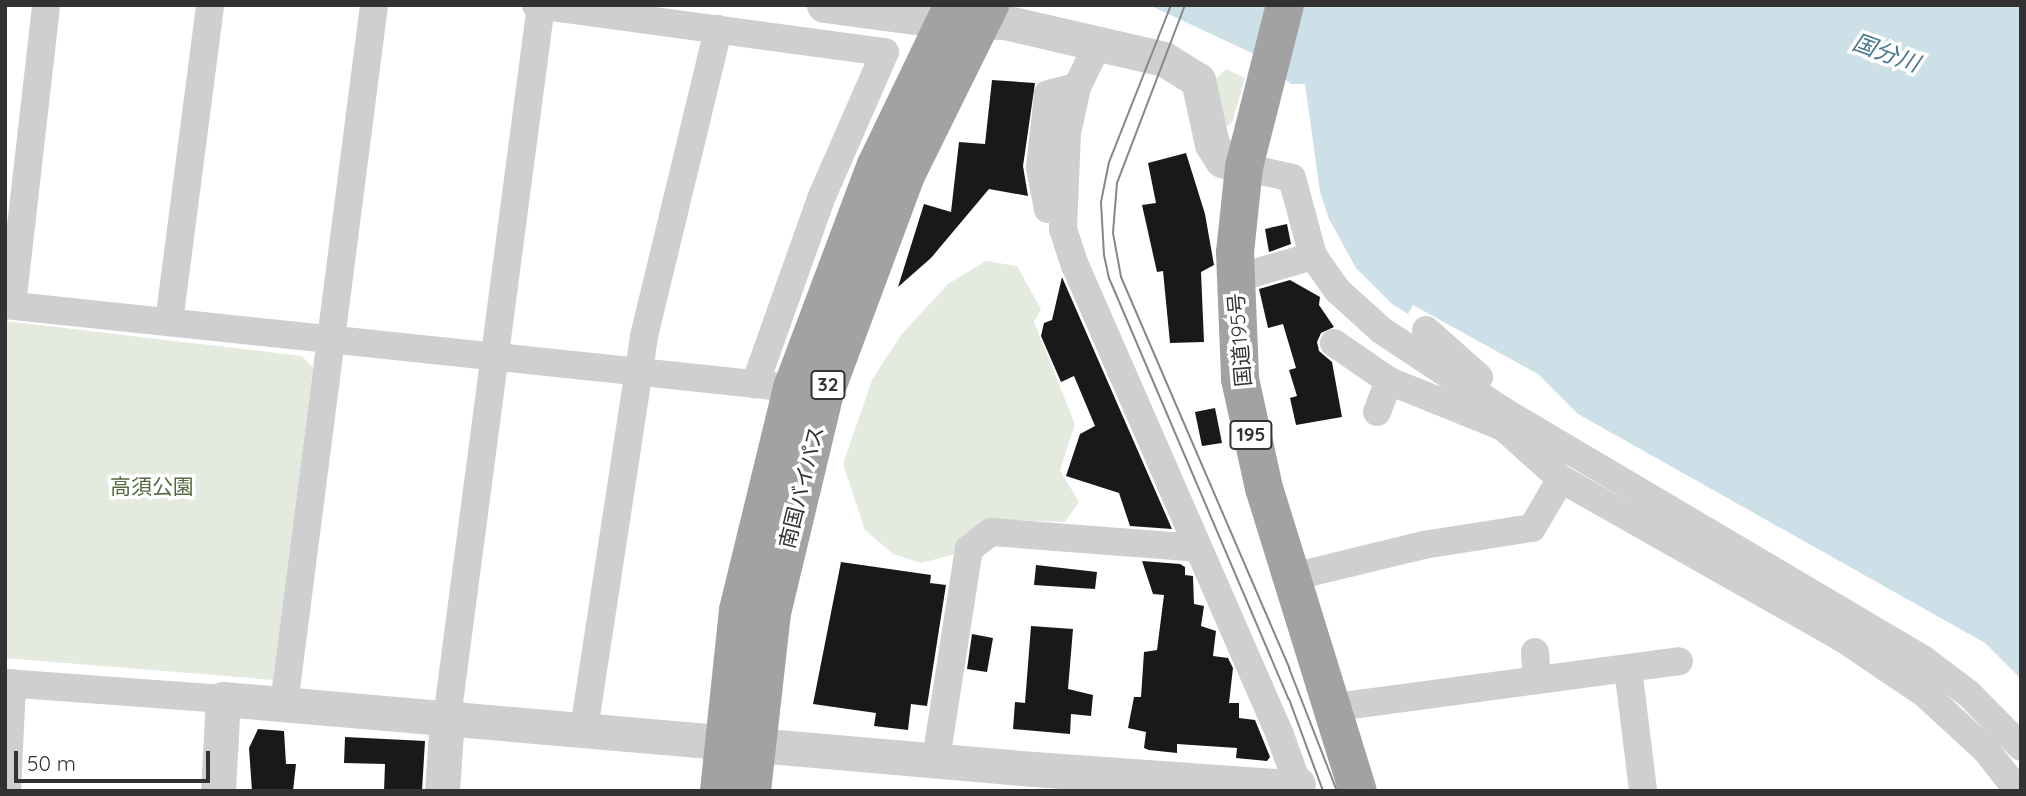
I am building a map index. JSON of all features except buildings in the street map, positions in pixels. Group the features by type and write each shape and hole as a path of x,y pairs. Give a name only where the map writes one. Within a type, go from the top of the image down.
{"highway":[{"name":"国道195号","path":"1285,5 1244,167 1234,252 1240,379 1264,488 1336,707 1358,791"},
{"name":"南国バイパス","path":"752,791 739,740 752,536 773,386 871,177 967,13"},
{"name":"南国バイパス","path":"719,791 739,740 825,393 967,13"}],"street":[{"path":"46,5 9,305 330,342 494,357 773,386 822,196 885,52 539,5 494,357 447,718 442,791"},
{"path":"169,323 211,5"},
{"path":"284,704 374,5"},
{"path":"824,5 967,13 1164,59 1192,73 1203,89 1212,144 1222,160 1292,178 1312,256 1338,291 1381,330 1506,421 1561,479 1868,655 1935,703 1986,750 2018,791"},
{"path":"584,729 643,336 718,29"},
{"path":"7,791 9,683 739,740 936,759 1032,780 1299,787 1074,265 1062,210 1067,133 1077,87 1099,42"},
{"path":"1251,274 1312,256"},
{"path":"1426,330 1467,370 1520,402 1536,429"},
{"path":"1334,343 1389,381 1536,429 1924,660 1969,694 2021,747"},
{"path":"1377,412 1389,381"},
{"path":"1292,576 1423,545 1532,528 1561,479"},
{"path":"936,759 970,549 991,532 1197,548"},
{"path":"1336,707 1536,666 1628,668 1679,661"},
{"path":"1628,668 1643,791"},
{"path":"218,791 223,699"}],"green space":[{"path":"1226,69 1245,78 1232,123 1224,128 1215,79"},
{"path":"986,261 1017,266 1041,309 1034,322 1075,424 1060,470 1079,502 1065,522 995,520 959,553 921,563 893,554 865,530 843,464 872,380 901,335 948,284"},
{"name":"高須公園","path":"5,321 302,356 313,368 273,680 5,658"}],"water":[{"name":"国分川","path":"1149,5 2021,5 2021,679 1985,643 1578,414 1538,374 1413,305 1408,314 1392,304 1356,268 1329,219 1320,192 1305,84 1291,84 1254,54"}],"tram line":[{"path":"1171,5 1109,162 1101,202 1104,255 1109,278 1289,699 1323,791"},
{"path":"1185,5 1117,183 1113,233 1121,277 1289,668 1337,791"}]}
